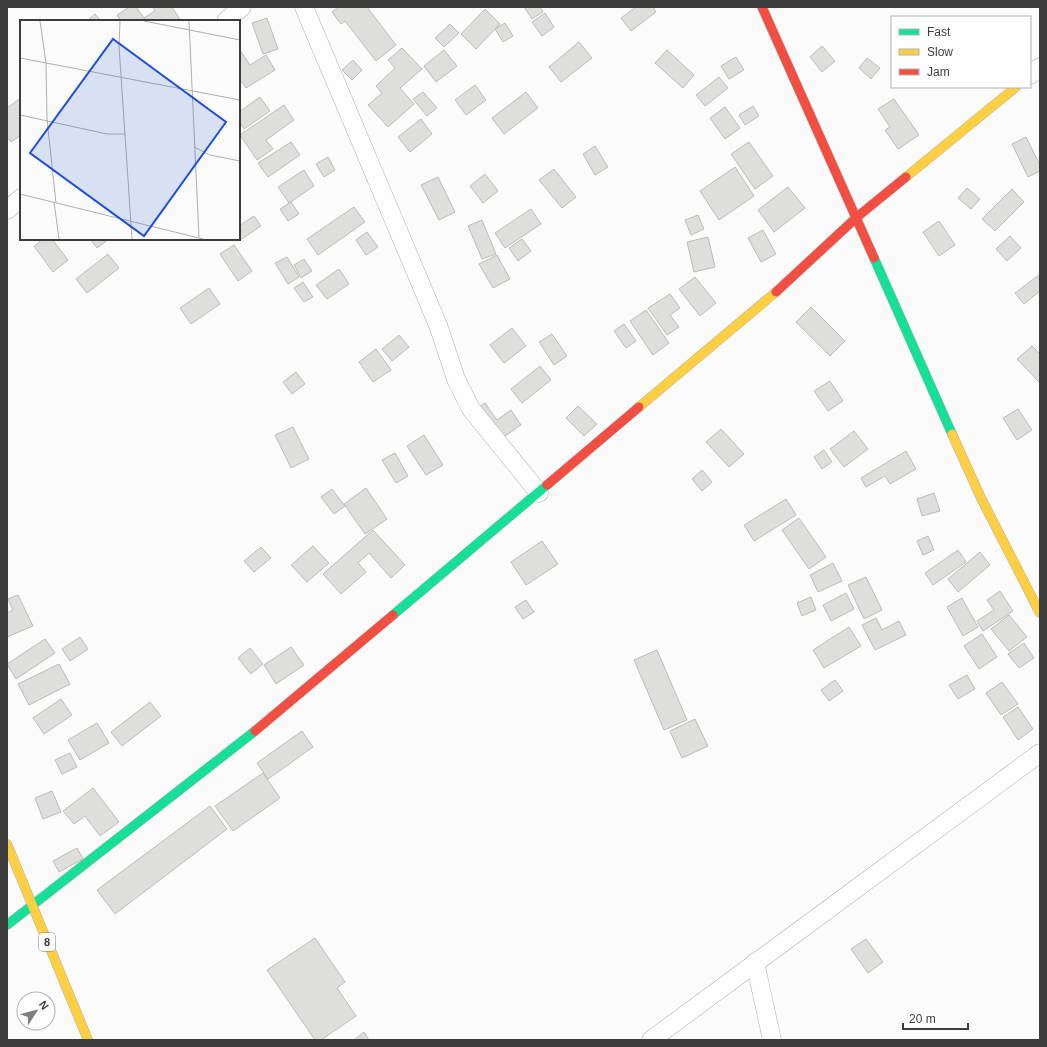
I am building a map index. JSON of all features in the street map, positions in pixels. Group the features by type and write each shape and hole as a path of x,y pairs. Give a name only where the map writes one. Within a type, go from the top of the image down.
{"street":[{"path":"227,20 242,7"},
{"path":"304,7 438,324 459,385 471,409 539,493"},
{"path":"762,7 982,498 1040,613"},
{"path":"1031,74 1040,67"},
{"path":"7,925 261,726 795,276 857,217 1015,88"},
{"path":"7,210 20,199"},
{"path":"651,1040 1040,753"},
{"name":"8","path":"7,844 88,1040"},
{"path":"756,962 772,1040"}],"building":[{"path":"129,7 136,7 145,20 120,20 117,15"},
{"path":"153,7 172,7 180,20 146,20 144,18 155,11"},
{"path":"338,7 367,7 396,45 376,61 345,21 341,24 332,12"},
{"path":"524,7 540,7 543,12 532,19"},
{"path":"636,7 653,7 656,12 631,31 621,18"},
{"path":"485,9 500,24 476,49 461,34"},
{"path":"545,13 554,27 542,36 532,22"},
{"path":"95,14 100,20 88,20"},
{"path":"267,18 278,49 263,54 252,23"},
{"path":"505,23 513,36 503,42 495,29"},
{"path":"450,24 459,33 444,47 435,38"},
{"path":"579,42 592,58 561,82 549,67"},
{"path":"822,46 835,61 822,72 810,57"},
{"path":"402,48 422,69 400,88 414,104 388,127 368,105 382,93 376,86 395,68 388,60"},
{"path":"240,50 250,65 266,55 275,70 246,88 240,79"},
{"path":"444,50 457,66 436,82 424,66"},
{"path":"667,50 694,75 683,88 655,63"},
{"path":"736,57 744,70 729,79 721,66"},
{"path":"867,58 880,68 871,79 859,68"},
{"path":"353,60 362,70 352,80 342,70"},
{"path":"719,77 728,88 705,106 696,95"},
{"path":"475,85 486,100 466,115 455,100"},
{"path":"423,92 437,108 427,116 413,99"},
{"path":"526,92 538,108 504,134 492,118"},
{"path":"260,97 270,111 244,129 240,123 240,111"},
{"path":"20,99 20,136 11,142 7,137 7,108"},
{"path":"894,99 919,135 898,149 885,130 890,127 878,109"},
{"path":"284,105 294,120 266,140 273,149 257,160 240,135"},
{"path":"753,106 759,116 745,125 739,115"},
{"path":"725,107 740,128 725,139 710,118"},
{"path":"421,119 432,134 410,152 398,137"},
{"path":"1026,137 1040,165 1040,171 1028,177 1012,144"},
{"path":"291,142 300,155 268,177 258,163"},
{"path":"749,142 773,176 755,189 731,154"},
{"path":"595,146 608,167 595,175 583,154"},
{"path":"328,157 335,170 324,177 316,164"},
{"path":"735,167 754,196 719,220 700,191"},
{"path":"554,169 576,197 562,208 539,180"},
{"path":"304,170 314,186 289,203 278,187"},
{"path":"485,174 498,191 483,203 470,186"},
{"path":"438,177 455,212 439,220 421,185"},
{"path":"788,187 805,208 774,232 758,210"},
{"path":"967,188 980,199 971,209 958,198"},
{"path":"1012,189 1024,202 995,231 982,219"},
{"path":"291,202 299,214 288,221 280,209"},
{"path":"354,207 365,222 318,255 307,239"},
{"path":"531,209 541,224 505,248 495,233"},
{"path":"698,215 704,229 691,235 685,220"},
{"path":"254,216 261,226 240,240 240,225"},
{"path":"482,220 496,254 482,259 468,226"},
{"path":"939,221 955,245 939,256 923,232"},
{"path":"763,230 776,254 761,262 748,238"},
{"path":"367,232 378,247 366,255 356,240"},
{"path":"1010,236 1021,248 1007,261 996,249"},
{"path":"708,237 715,267 694,272 687,242"},
{"path":"522,239 531,251 518,261 509,248"},
{"path":"42,240 53,240 68,260 53,272 34,246"},
{"path":"91,240 108,240 97,248"},
{"path":"234,245 252,271 238,281 220,254"},
{"path":"108,254 119,268 87,293 76,279"},
{"path":"497,255 510,279 493,288 479,264"},
{"path":"287,257 299,277 288,284 275,263"},
{"path":"304,259 312,271 301,278 294,265"},
{"path":"339,269 349,284 327,299 316,285"},
{"path":"1039,275 1040,291 1024,304 1015,293"},
{"path":"695,277 716,303 700,316 679,289"},
{"path":"303,282 313,297 304,302 294,288"},
{"path":"209,288 220,304 191,324 180,308"},
{"path":"670,294 680,308 670,315 679,327 667,335 648,308"},
{"path":"811,307 845,341 830,356 796,322"},
{"path":"646,310 669,343 653,355 630,321"},
{"path":"624,324 636,341 626,348 614,331"},
{"path":"512,328 526,346 504,363 490,345"},
{"path":"552,334 567,356 554,365 539,342"},
{"path":"399,335 409,347 392,361 382,349"},
{"path":"1032,346 1040,354 1040,383 1017,359"},
{"path":"376,349 391,370 373,382 359,362"},
{"path":"540,366 551,380 522,403 511,389"},
{"path":"296,372 305,384 292,394 283,382"},
{"path":"830,381 843,401 828,411 814,391"},
{"path":"485,403 497,420 511,410 521,425 492,445 470,413"},
{"path":"578,406 597,424 584,436 566,418"},
{"path":"1018,409 1032,430 1017,440 1003,418"},
{"path":"293,427 309,459 291,468 275,435"},
{"path":"721,429 744,454 729,467 706,442"},
{"path":"854,431 868,449 844,467 830,449"},
{"path":"424,435 443,465 426,475 407,446"},
{"path":"824,450 832,462 822,469 814,457"},
{"path":"906,451 916,469 890,484 885,476 866,487 861,478"},
{"path":"395,453 408,476 396,483 382,460"},
{"path":"702,470 712,482 702,491 692,479"},
{"path":"366,488 387,519 365,534 344,504"},
{"path":"332,489 345,506 334,514 321,497"},
{"path":"934,493 940,511 922,516 917,499"},
{"path":"786,499 796,515 754,541 744,525"},
{"path":"799,518 826,557 809,569 782,530"},
{"path":"373,530 405,565 391,578 369,553 358,563 366,572 341,594 323,574"},
{"path":"928,536 934,550 923,555 917,541"},
{"path":"542,541 558,564 526,585 511,562"},
{"path":"313,546 329,563 307,582 291,565"},
{"path":"261,547 271,558 254,572 244,561"},
{"path":"958,550 966,562 933,585 925,573"},
{"path":"980,552 990,565 958,592 948,579"},
{"path":"833,563 842,581 818,592 810,575"},
{"path":"866,577 882,610 864,619 848,585"},
{"path":"1000,591 1013,611 983,631 977,621 994,610 987,600"},
{"path":"846,593 854,609 831,621 823,605"},
{"path":"18,595 33,626 7,637 7,613 13,610 8,599"},
{"path":"811,597 816,610 802,616 797,603"},
{"path":"962,598 978,627 963,636 947,607"},
{"path":"526,600 534,612 523,619 515,607"},
{"path":"1009,615 1027,637 1009,651 991,629"},
{"path":"876,618 882,630 899,621 906,635 875,650 862,625"},
{"path":"849,627 861,646 824,668 813,650"},
{"path":"982,634 997,657 979,669 964,646"},
{"path":"80,637 88,649 70,661 62,649"},
{"path":"45,639 55,653 16,679 7,664"},
{"path":"1024,643 1034,658 1019,668 1008,654"},
{"path":"291,647 304,665 276,684 264,665"},
{"path":"250,648 263,664 251,674 238,658"},
{"path":"657,650 687,720 664,730 634,660"},
{"path":"59,664 70,684 29,705 18,684"},
{"path":"967,675 975,689 958,699 949,685"},
{"path":"835,680 843,691 829,701 821,690"},
{"path":"1002,682 1018,704 1001,715 986,693"},
{"path":"61,699 72,715 44,734 33,718"},
{"path":"150,702 161,716 122,746 111,732"},
{"path":"1018,707 1033,729 1018,740 1003,717"},
{"path":"695,719 708,746 682,758 670,731"},
{"path":"97,723 109,743 80,760 68,740"},
{"path":"302,731 313,747 268,779 257,763"},
{"path":"70,753 77,767 62,774 55,760"},
{"path":"263,773 280,798 233,831 215,806"},
{"path":"93,788 119,822 100,836 85,816 74,824 63,811"},
{"path":"52,791 61,812 43,819 35,798"},
{"path":"210,806 227,829 115,914 97,890"},
{"path":"77,848 83,859 59,872 53,861"},
{"path":"315,938 345,982 337,988 356,1016 321,1040 315,1040 267,970"},
{"path":"866,939 883,962 868,973 851,949"},
{"path":"364,1032 369,1040 354,1040"}],"traffic: fast":[{"path":"874,258 952,434"},
{"path":"393,615 547,485"},
{"path":"7,925 255,731"}],"traffic: slow":[{"path":"906,177 1015,88"},
{"path":"639,407 776,292"},
{"path":"952,434 981,498 1040,613"},
{"path":"7,844 88,1040"}],"traffic: jam":[{"path":"762,7 874,258"},
{"path":"776,292 857,217 906,177"},
{"path":"547,485 639,407"},
{"path":"255,731 393,615"}]}
